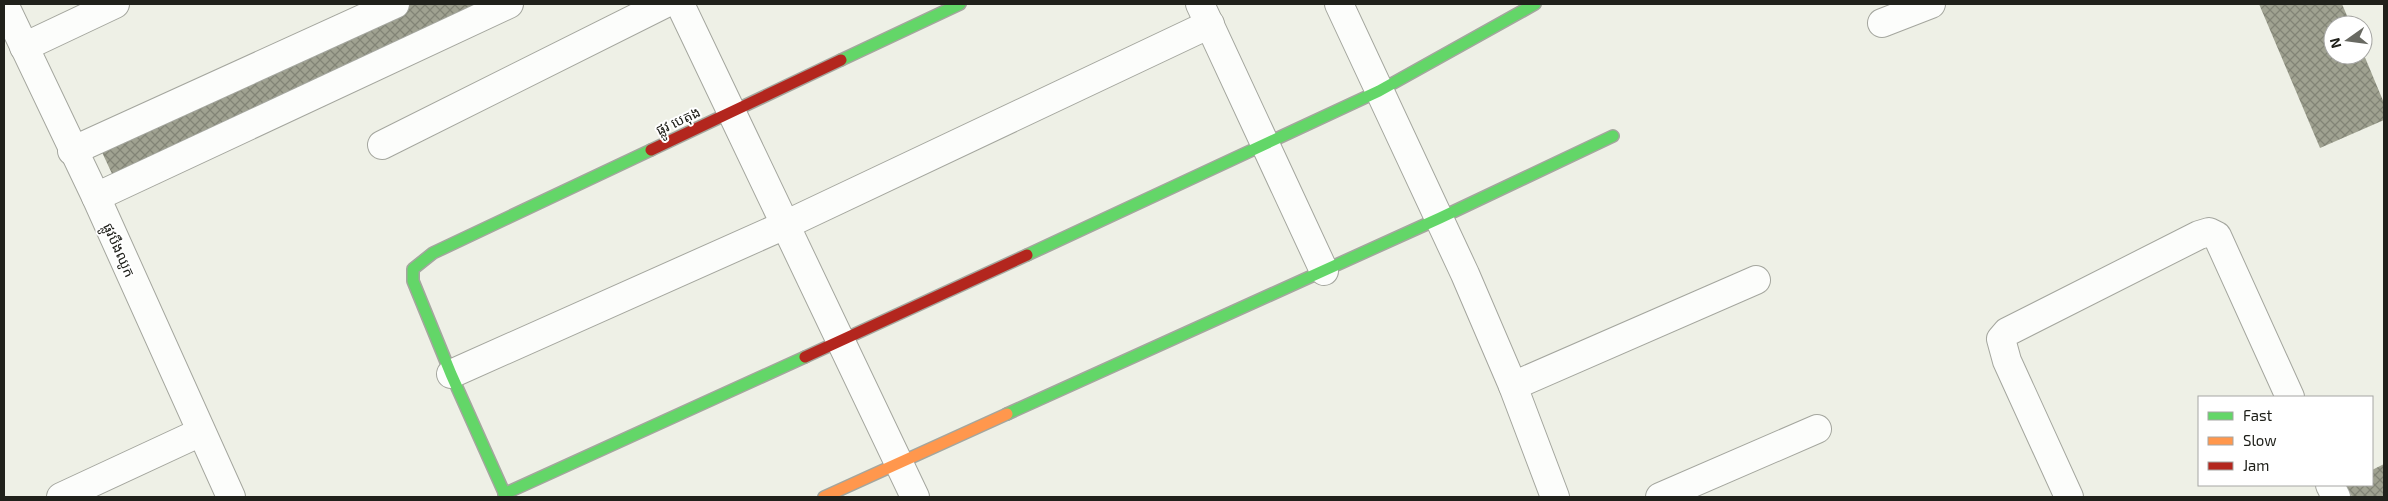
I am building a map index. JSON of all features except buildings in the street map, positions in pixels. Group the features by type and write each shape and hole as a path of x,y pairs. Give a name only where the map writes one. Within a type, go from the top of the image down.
{"street":[{"name":"ផ្លូវបឹងឈូក","path":"4,4 72,151 96,197 231,497"},
{"path":"24,47 115,4"},
{"path":"72,151 395,4"},
{"path":"96,197 509,4"},
{"path":"382,145 664,4"},
{"path":"680,4 915,497"},
{"name":"ផ្លូវ បេតុង","path":"451,374 413,280 413,269 433,253 960,4"},
{"path":"1339,4 1440,218 1513,386 1555,497"},
{"path":"1324,271 1266,144 1205,14 785,225 451,374 505,496 841,341 1266,144 1379,91 1535,4"},
{"path":"1882,23 1931,4"},
{"path":"824,497 1440,218 1613,136"},
{"path":"2069,497 2007,361 2000,339 2006,332 2199,235 2210,232 2217,236 2290,396"},
{"path":"1513,386 1756,280"},
{"path":"1660,497 1817,428"},
{"path":"61,497 201,432"}],"traffic: fast":[{"path":"841,60 960,4"},
{"path":"1027,255 1379,91 1535,4"},
{"path":"1007,414 1440,218 1613,136"},
{"path":"506,497 451,374 413,281 413,269 433,253 651,150"},
{"path":"504,494 805,357"}],"traffic: slow":[{"path":"824,497 1007,414"}],"traffic: jam":[{"path":"651,150 841,60"},
{"path":"805,357 1027,255"}]}
